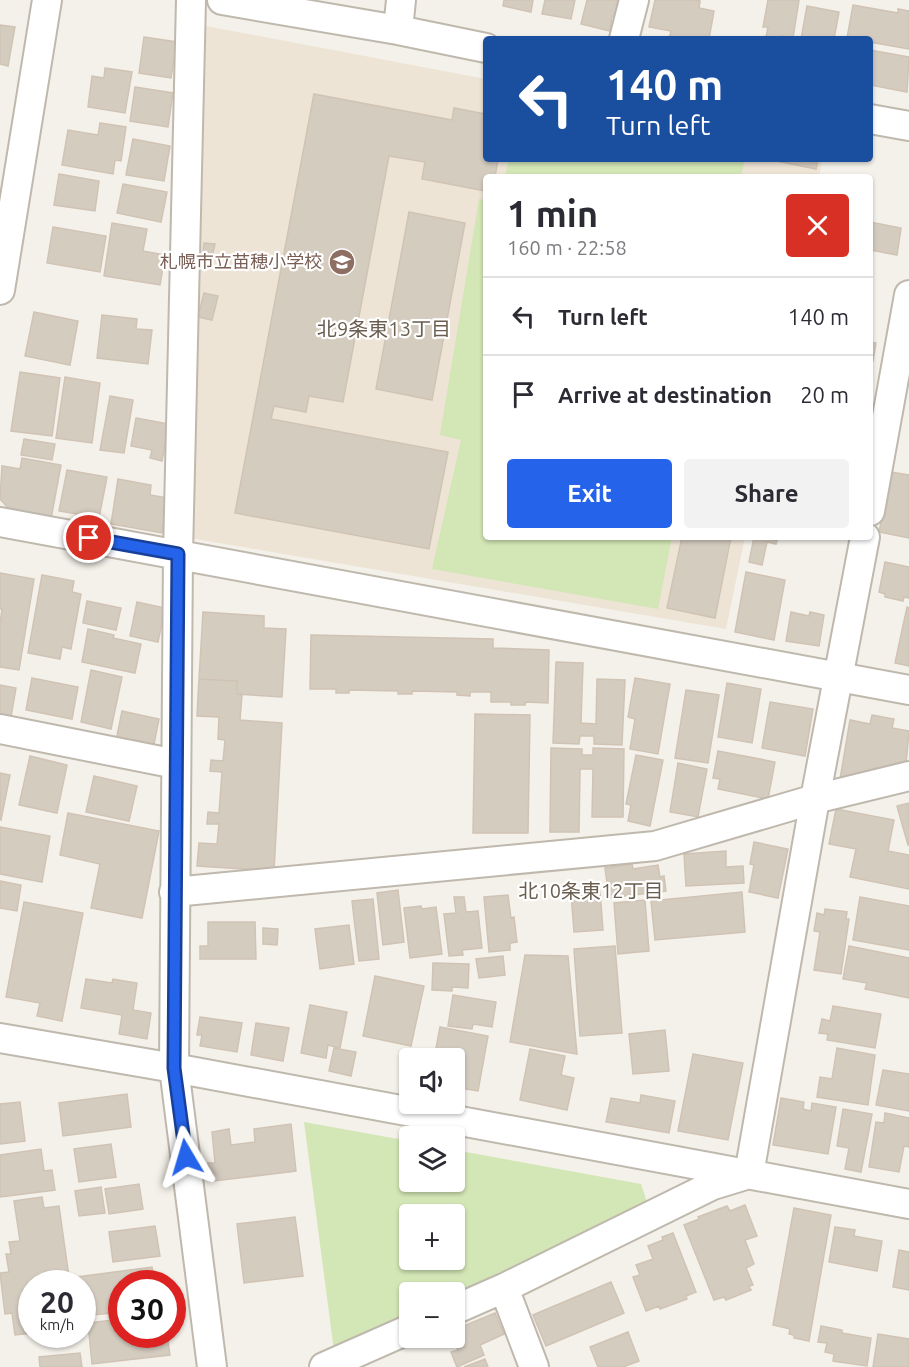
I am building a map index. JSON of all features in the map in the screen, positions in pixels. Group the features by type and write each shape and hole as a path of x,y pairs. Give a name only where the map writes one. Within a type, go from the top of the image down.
{"street":[{"path":"0,290 4,254 47,0"},
{"path":"191,0 178,554 174,1068 213,1367"},
{"path":"222,0 398,30 483,47"},
{"path":"398,30 401,0"},
{"path":"625,36 634,0"},
{"path":"873,120 909,126"},
{"path":"873,495 909,295"},
{"path":"0,522 909,690"},
{"path":"749,1174 864,540"},
{"path":"0,729 176,764"},
{"path":"174,892 656,846 816,799 909,776"},
{"path":"0,1038 909,1204"},
{"path":"465,1305 713,1185 749,1174"},
{"path":"504,1288 534,1367"},
{"path":"324,1367 399,1334"}],"shaded area":[{"name":"札幌市立苗穂小学校","path":"206,26 483,78 483,162 822,162 820,174 483,174 483,540 744,540 726,629 189,538"}],"green space":[{"path":"508,162 744,162 742,174 506,174"},
{"path":"479,199 483,200 483,540 671,540 658,609 432,569 461,440 440,435"},
{"path":"304,1122 399,1139 399,1192 465,1192 465,1152 641,1184 647,1202 465,1289 465,1282 399,1282 399,1320 334,1351"}],"building":[{"path":"504,0 533,0 531,12 503,6"},
{"path":"545,0 575,0 571,19 542,14"},
{"path":"587,0 620,0 617,17 612,16 610,31 581,24"},
{"path":"655,0 700,1 699,8 714,11 710,36 670,36 671,31 649,27"},
{"path":"768,0 799,0 793,36 766,36 768,27 763,27"},
{"path":"853,5 898,13 898,9 909,11 909,49 873,43 873,36 847,36"},
{"path":"807,6 839,12 835,36 802,36"},
{"path":"0,25 15,27 8,66 0,64"},
{"path":"144,37 177,42 171,78 139,73"},
{"path":"873,51 909,57 907,92 873,86"},
{"path":"105,68 132,72 125,113 88,107 92,76 104,78"},
{"path":"135,87 173,93 168,127 130,121"},
{"path":"314,94 452,120 454,108 483,113 483,162 498,162 496,174 483,174 483,190 422,179 425,162 389,156 343,402 309,396 306,412 274,406 271,419 448,452 429,549 235,513"},
{"path":"100,123 126,127 121,161 115,160 113,174 62,165 68,130 98,135"},
{"path":"133,139 170,146 164,181 126,175"},
{"path":"782,162 817,162 816,169"},
{"path":"59,174 99,181 95,211 54,205"},
{"path":"123,184 167,192 161,222 117,213"},
{"path":"409,212 465,223 432,400 376,389"},
{"path":"112,223 147,229 143,251 165,255 160,285 104,276"},
{"path":"873,223 901,228 897,255 873,251"},
{"path":"53,227 106,236 100,272 47,263"},
{"path":"204,243 215,244 211,261 202,260"},
{"path":"204,293 218,296 212,320 198,317"},
{"path":"34,312 78,321 70,365 25,356"},
{"path":"102,315 137,319 136,329 152,330 148,364 97,358"},
{"path":"873,342 876,343 873,361"},
{"path":"20,372 60,378 52,436 11,431"},
{"path":"65,377 100,383 92,443 56,438"},
{"path":"110,396 133,400 124,453 100,450"},
{"path":"136,418 169,424 162,461 150,458 152,450 131,446"},
{"path":"24,439 55,444 52,460 21,455"},
{"path":"22,458 61,465 51,519 11,511 0,499 2,466 20,469"},
{"path":"67,470 107,477 99,518 59,511"},
{"path":"891,472 909,475 909,538 879,532"},
{"path":"118,479 151,485 150,495 168,498 162,533 111,524"},
{"path":"681,540 730,540 715,618 667,608"},
{"path":"753,540 777,540 776,544 767,542 762,565 749,562"},
{"path":"885,562 909,567 909,598 904,597 903,601 885,597 885,594 879,592"},
{"path":"746,572 785,580 774,640 735,632"},
{"path":"0,573 34,579 19,670 0,667 2,609 0,609"},
{"path":"42,575 74,581 72,592 81,594 71,649 62,647 60,659 28,653"},
{"path":"87,601 121,608 116,630 83,623"},
{"path":"137,602 165,608 158,642 130,636"},
{"path":"907,607 909,608 909,666 895,663"},
{"path":"203,612 264,616 264,628 286,629 282,697 237,694 237,681 199,679"},
{"path":"791,612 809,616 810,612 824,615 819,646 786,641"},
{"path":"88,629 114,635 113,638 141,644 135,673 82,662"},
{"path":"311,635 493,639 493,648 549,650 548,703 526,702 525,705 511,705 511,702 491,702 491,692 470,692 470,696 457,695 457,692 412,691 412,694 398,694 398,691 349,690 349,693 336,693 336,689 310,689"},
{"path":"556,662 583,663 581,723 596,724 597,679 625,680 622,745 594,744 594,736 580,736 579,744 553,743"},
{"path":"91,670 122,677 111,729 81,722"},
{"path":"32,678 78,687 72,719 26,710"},
{"path":"635,678 670,684 658,754 630,749 635,719 628,717"},
{"path":"199,679 237,681 237,694 242,695 240,720 282,723 274,871 197,866 199,843 217,844 219,824 207,824 208,812 219,813 222,772 210,771 211,760 223,761 225,740 218,739 219,717 197,716"},
{"path":"727,683 761,689 752,743 718,737"},
{"path":"0,685 16,688 10,722 0,720"},
{"path":"686,690 719,695 708,763 675,758"},
{"path":"770,702 813,709 805,756 762,748"},
{"path":"122,711 159,719 153,749 116,741"},
{"path":"475,714 530,715 528,833 473,833"},
{"path":"872,715 894,719 892,728 909,731 906,764 840,779 850,720 870,724"},
{"path":"551,748 582,749 582,755 593,755 593,748 624,749 623,817 592,817 593,769 580,769 579,832 550,832"},
{"path":"718,751 775,762 768,799 718,789 720,779 713,778"},
{"path":"636,755 663,760 650,826 628,821 631,805 626,804"},
{"path":"30,756 67,765 57,813 19,805"},
{"path":"678,763 707,769 698,817 670,812"},
{"path":"0,773 10,775 1,820 0,819"},
{"path":"94,776 137,786 129,821 86,812"},
{"path":"909,803 909,844 908,845 897,806"},
{"path":"836,809 894,820 888,851 909,855 909,889 850,877 856,849 829,844"},
{"path":"68,813 159,831 142,918 91,908 100,864 60,855"},
{"path":"0,827 50,836 42,882 0,874"},
{"path":"754,842 788,849 778,898 749,892 754,865 750,864"},
{"path":"726,851 726,867 743,866 744,883 686,886 684,854"},
{"path":"632,864 633,869 658,865 660,877 664,876 666,891 609,898 605,868"},
{"path":"0,881 21,885 17,911 0,908"},
{"path":"398,890 404,942 383,945 377,893"},
{"path":"600,891 603,930 574,932 571,893"},
{"path":"742,892 745,932 655,940 651,901"},
{"path":"508,895 517,942 510,943 510,950 489,952 484,897"},
{"path":"454,897 464,897 466,912 478,911 482,948 462,950 463,955 449,956 444,914 456,913"},
{"path":"860,897 909,906 909,950 853,940"},
{"path":"373,899 379,959 359,961 352,901"},
{"path":"645,900 649,951 618,954 614,903"},
{"path":"24,902 83,913 62,1021 37,1016 40,1003 6,997"},
{"path":"421,906 422,909 436,907 442,954 410,958 404,908"},
{"path":"825,909 847,912 846,919 849,919 841,974 814,970 820,932 814,931 817,913 824,915"},
{"path":"208,922 255,922 256,959 200,959 200,946 208,946"},
{"path":"349,925 354,964 320,969 315,929"},
{"path":"263,928 278,929 277,945 263,944"},
{"path":"615,946 622,1033 580,1036 574,949"},
{"path":"849,946 909,958 909,998 865,989 867,983 843,979"},
{"path":"525,955 568,956 577,1054 510,1042"},
{"path":"503,956 505,975 479,978 476,959"},
{"path":"433,963 469,964 468,988 452,987 452,991 432,990"},
{"path":"375,976 424,986 411,1046 363,1036"},
{"path":"86,979 112,983 113,979 137,983 133,1010 151,1013 147,1039 119,1034 122,1015 81,1008"},
{"path":"453,995 496,1002 492,1027 473,1024 472,1029 448,1026"},
{"path":"310,1005 347,1012 340,1048 328,1045 326,1058 301,1053"},
{"path":"833,1006 881,1014 875,1048 827,1040 828,1034 819,1033 822,1019 830,1021"},
{"path":"200,1017 242,1023 237,1052 200,1046 202,1035 197,1035"},
{"path":"256,1023 289,1028 283,1061 251,1055"},
{"path":"440,1027 488,1036 478,1091 465,1089 465,1048 436,1048"},
{"path":"665,1030 669,1071 633,1074 629,1034"},
{"path":"334,1048 356,1052 351,1076 329,1071"},
{"path":"837,1048 875,1055 868,1105 817,1097 820,1077 832,1079"},
{"path":"530,1049 565,1056 561,1075 574,1078 567,1110 520,1100"},
{"path":"693,1054 743,1063 728,1140 678,1131"},
{"path":"883,1070 909,1074 909,1111 876,1105"},
{"path":"127,1094 131,1127 63,1136 59,1103"},
{"path":"641,1095 675,1101 669,1133 606,1122 611,1098 640,1103"},
{"path":"781,1098 804,1102 803,1109 811,1111 812,1103 836,1107 828,1154 773,1145"},
{"path":"20,1102 25,1141 0,1144 0,1104"},
{"path":"843,1109 872,1114 861,1172 845,1169 849,1148 837,1146"},
{"path":"885,1113 909,1118 909,1147 904,1146 899,1172 869,1167 876,1122 884,1123"},
{"path":"291,1124 296,1171 214,1181 213,1173 209,1174 208,1163 215,1163 212,1132 229,1129 231,1145 255,1142 254,1129"},
{"path":"111,1144 116,1177 79,1182 74,1149"},
{"path":"41,1149 44,1171 52,1170 55,1190 0,1197 0,1155"},
{"path":"139,1184 143,1209 109,1214 105,1189"},
{"path":"101,1187 105,1213 79,1216 75,1191"},
{"path":"42,1197 44,1208 59,1206 68,1270 18,1270 18,1335 15,1335 12,1313 5,1314 0,1273 9,1272 6,1254 11,1254 9,1242 20,1241 14,1201"},
{"path":"745,1205 757,1236 745,1240 754,1264 746,1268 753,1285 749,1286 751,1290 726,1300 724,1297 714,1300 684,1225 727,1206 730,1211"},
{"path":"794,1208 831,1215 809,1341 794,1338 794,1335 789,1334 790,1329 773,1325"},
{"path":"295,1217 303,1276 244,1283 237,1224"},
{"path":"155,1226 160,1256 113,1262 109,1232"},
{"path":"835,1227 855,1230 854,1236 882,1241 877,1271 829,1262"},
{"path":"673,1233 696,1292 686,1296 687,1299 660,1309 659,1306 646,1311 633,1277 640,1275 636,1265 653,1259 648,1246"},
{"path":"899,1250 909,1252 909,1290 893,1287"},
{"path":"152,1267 152,1270 130,1270"},
{"path":"108,1273 108,1313 96,1315 96,1274"},
{"path":"611,1282 624,1313 546,1346 533,1315"},
{"path":"495,1313 504,1334 480,1345 484,1355 457,1367 451,1352 458,1350 457,1348 465,1348 465,1325"},
{"path":"108,1321 108,1348 169,1348 170,1355 92,1364 90,1348 96,1348 96,1322"},
{"path":"821,1326 842,1330 842,1333 871,1338 867,1366 833,1361 834,1354 825,1352 827,1343 818,1342"},
{"path":"628,1332 639,1361 623,1367 598,1367 590,1347"},
{"path":"878,1334 909,1339 909,1367 873,1367"},
{"path":"80,1353 82,1367 40,1367 39,1357"},
{"path":"485,1359 488,1367 464,1367"}],"place":[{"name":"札幌市立苗穂小学校","path":"342,262"}],"district":[{"name":"北9条東13丁目","path":"384,329"},
{"name":"北10条東12丁目","path":"591,891"}],"route":[{"path":"89,538 178,554 174,1068 186,1157"}]}
